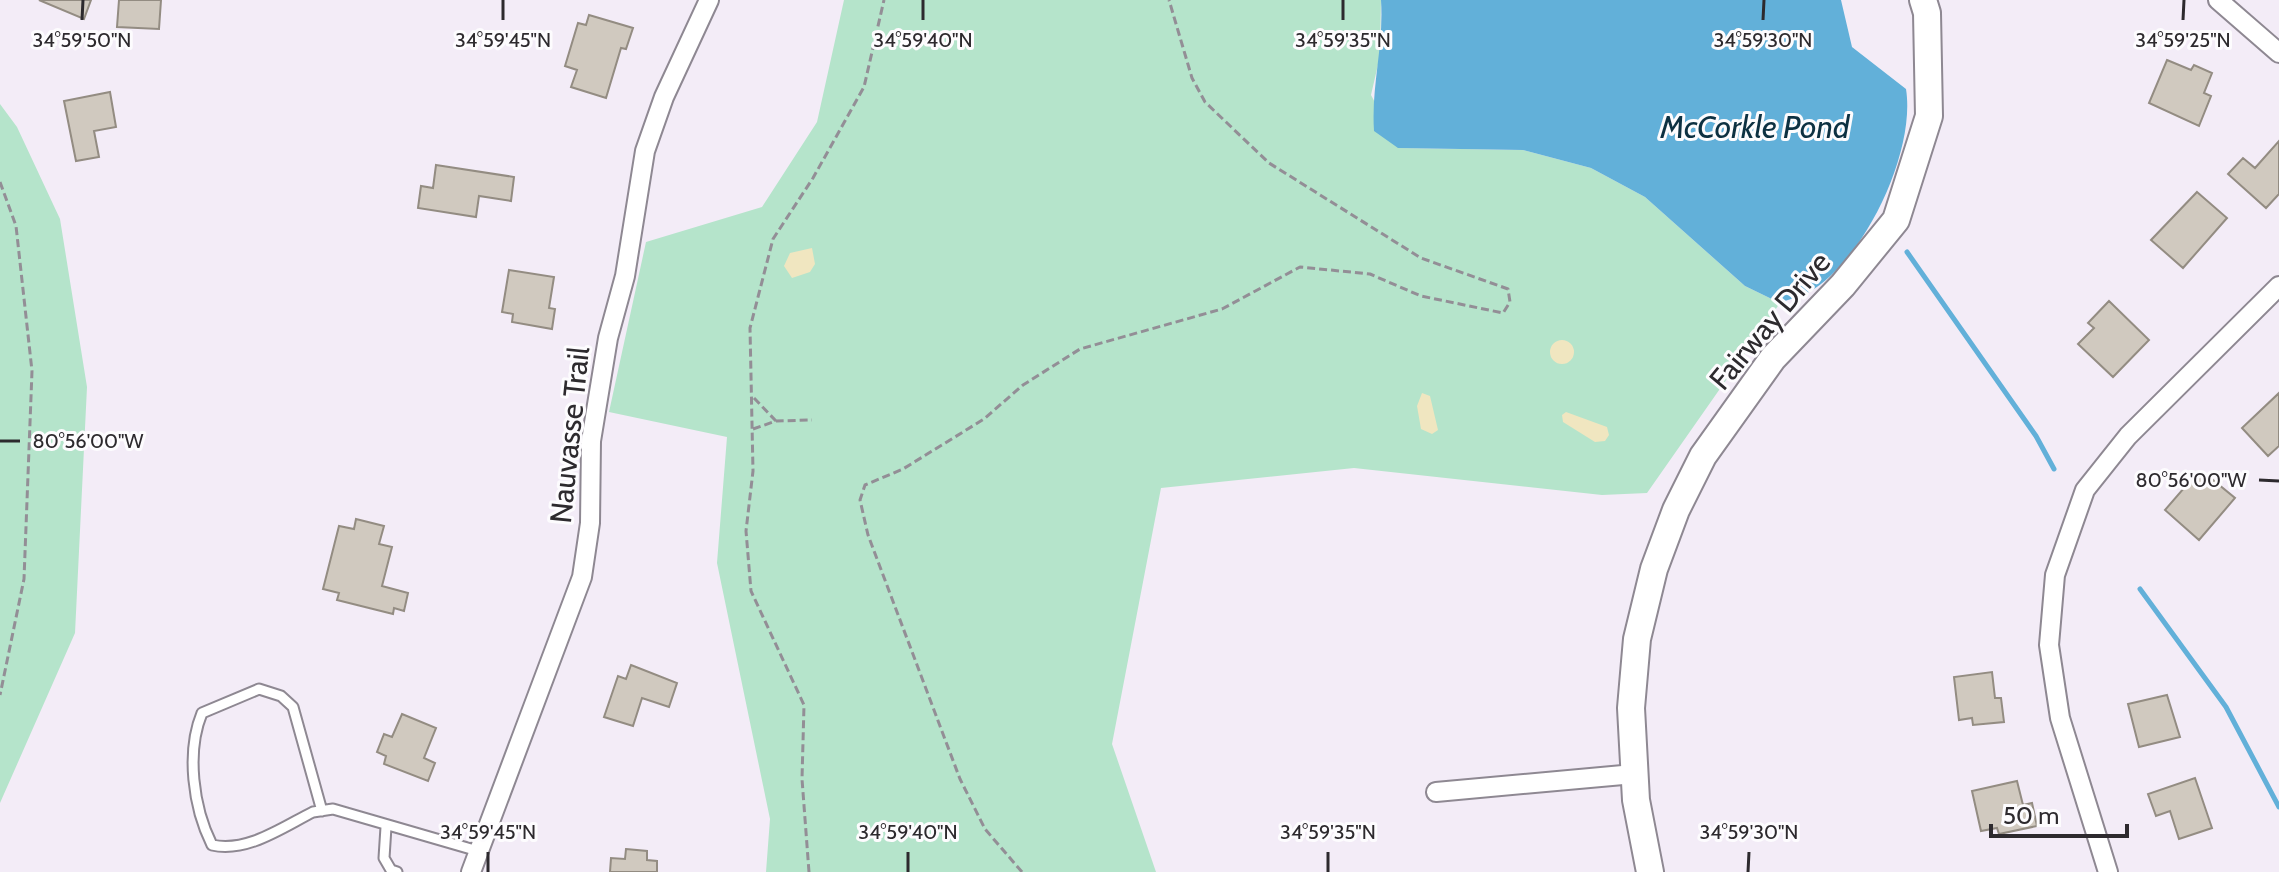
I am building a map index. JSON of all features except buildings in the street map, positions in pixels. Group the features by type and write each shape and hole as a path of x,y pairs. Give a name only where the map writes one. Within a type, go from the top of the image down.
{"street":[{"name":"Nauvasse Trail","path":"471,872 582,577 590,523 591,441 608,338 625,276 645,151 664,97 709,0"},
{"name":"Fairway Drive","path":"1650,872 1634,774 1631,708 1637,639 1654,569 1703,456 1773,358 1843,285 1896,220 1929,116 1927,13 1923,0"},
{"path":"2218,0 2279,53"},
{"path":"2108,872 2060,718 2049,645 2055,575 2085,490 2128,436 2279,286"},
{"path":"1436,792 1634,774"}],"lane":[{"path":"322,811 293,707 281,696 259,689 202,713 193,735 197,796 202,825 212,845 227,848 252,842 333,809 386,827 478,851"},
{"path":"386,827 384,858 391,870 397,872"}],"path":[{"path":"809,872 802,779 804,705 751,591 746,531 753,471 750,328 773,239 813,178 864,87 884,0"},
{"path":"1022,872 985,829 960,779 868,535 860,500 865,485 903,469 984,419 1023,385 1080,349 1222,309 1300,267 1370,274 1421,296 1503,313 1510,302 1508,289 1421,258 1269,163 1205,102 1192,78 1169,0"},
{"path":"0,182 16,226 32,371 24,579 0,695"},
{"path":"752,391 756,404 776,421"},
{"path":"753,429 776,421 812,420"}],"green space":[{"path":"844,0 1381,0 1380,56 1371,95 1399,148 1523,150 1591,168 1645,197 1745,286 1780,303 1647,493 1602,495 1354,468 1161,488 1112,744 1156,872 766,872 770,819 717,563 727,437 609,412 646,242 762,207 817,122"},
{"path":"0,104 17,127 60,219 87,387 75,633 0,803"}],"sand":[{"path":"812,248 815,264 810,272 792,278 784,266 790,253"},
{"path":"1562,340 1573,347 1574,352 1567,363 1562,364 1551,357 1550,352 1557,341"},
{"path":"1422,393 1430,396 1438,430 1432,434 1421,429 1417,406"},
{"path":"1566,412 1607,427 1609,435 1605,441 1595,442 1563,422 1562,415"}],"water":[{"name":"McCorkle Pond","path":"1381,0 1841,0 1852,47 1906,89 1907,114 1903,142 1894,172 1867,230 1849,256 1830,277 1809,292 1780,303 1745,286 1645,197 1591,168 1523,150 1398,148 1374,131"}],"waterway":[{"path":"1907,252 2036,436 2054,469"},
{"path":"2140,589 2226,707 2279,807"}]}
